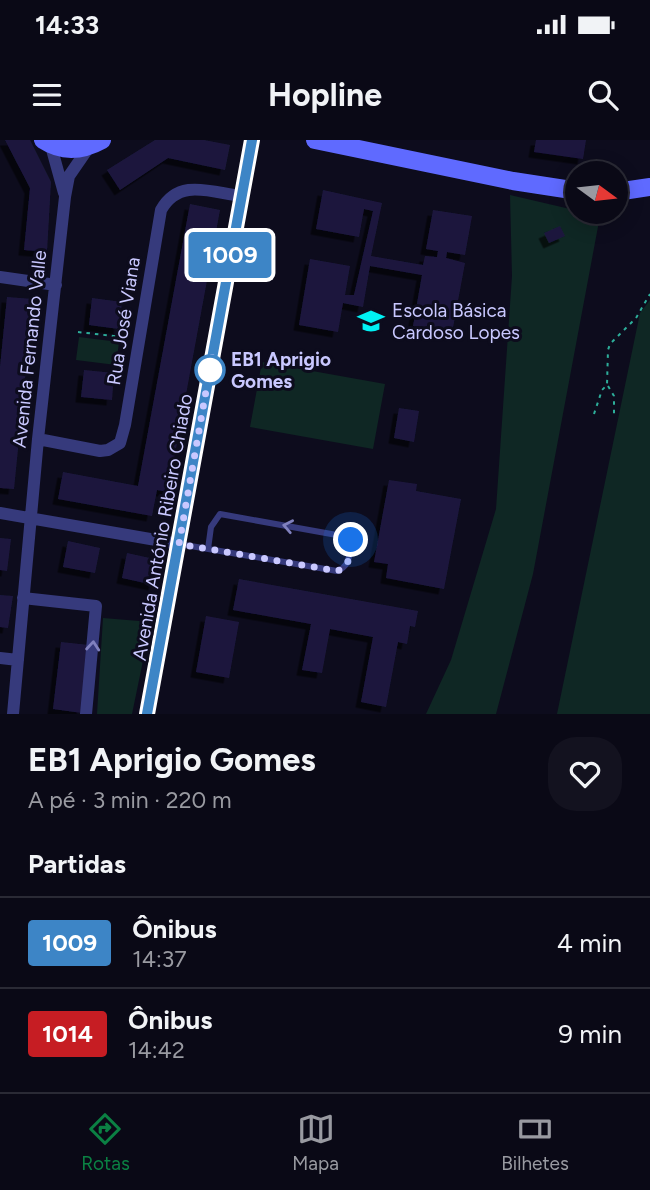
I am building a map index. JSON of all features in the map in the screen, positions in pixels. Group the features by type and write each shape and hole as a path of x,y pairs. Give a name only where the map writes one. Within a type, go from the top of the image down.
{"street":[{"name":"Avenida António Ribeiro Chiado","path":"147,714 252,140"},
{"path":"315,140 366,145 513,181 565,189"},
{"path":"47,143 64,149 95,144"},
{"name":"Avenida Fernando Valle","path":"47,143 65,197"},
{"name":"Avenida Fernando Valle","path":"13,714 38,439 65,197 69,176 95,144"},
{"path":"628,190 650,187"},
{"name":"Rua José Viana","path":"38,439 100,451 120,443 161,210 168,197 184,188 241,196"},
{"path":"0,277 56,285"},
{"path":"0,513 179,544"},
{"path":"23,598 96,606 86,714"},
{"path":"0,658 18,660"}],"lane":[{"path":"179,544 208,549 337,571 345,568 348,563 351,544 348,537 220,514 211,527 208,549"}],"path":[{"path":"614,414 614,396 607,385 608,350 610,344 636,318 650,294"},
{"path":"78,332 122,337"},
{"path":"594,414 602,390 607,385"}],"green space":[{"path":"510,195 565,208 565,224 599,224 533,574 496,714 426,714 451,660 496,509 512,276"},
{"path":"650,300 650,714 557,714 640,313"},
{"path":"79,337 119,342 116,365 76,360"},
{"path":"262,362 385,384 373,449 250,427"},
{"path":"103,618 151,622 132,714 97,714"}],"building":[{"path":"5,140 30,140 51,182 47,252 24,250 30,188"},
{"path":"155,140 204,140 230,145 225,170 168,158 120,190 107,170"},
{"path":"536,140 586,140 583,159 534,152"},
{"path":"323,190 382,203 371,256 423,265 425,256 437,257 438,251 426,249 433,210 472,216 465,255 447,252 446,258 465,263 452,333 413,326 422,275 370,266 363,307 343,303 338,332 299,325 310,259 350,266 345,295 354,295 373,211 364,209 359,237 316,229"},
{"path":"190,204 220,210 168,492 157,490 152,516 58,499 63,472 138,486"},
{"path":"560,226 565,236 549,243 544,233"},
{"path":"7,297 33,299 14,489 0,488 0,367"},
{"path":"92,298 122,302 119,329 89,325"},
{"path":"84,370 114,373 112,400 81,397"},
{"path":"399,408 419,411 414,442 394,438"},
{"path":"389,480 417,484 416,491 461,499 444,589 386,578 388,564 374,562"},
{"path":"0,538 11,539 7,571 0,570"},
{"path":"68,541 100,548 95,573 63,567"},
{"path":"127,553 159,560 154,585 122,578"},
{"path":"239,579 418,611 415,627 410,626 407,644 398,642 386,707 361,702 373,637 330,629 322,673 302,670 311,624 233,610"},
{"path":"0,595 13,596 8,628 0,627"},
{"path":"206,616 239,622 229,678 196,672"},
{"path":"61,642 89,645 82,713 53,709"}],"bus line":[{"name":"1009","path":"147,714 252,140"}],"place":[{"name":"Escola Básica Cardoso Lopes","path":"371,321"},
{"name":"EB1 Aprigio Gomes","path":"210,370"}],"route":[{"path":"210,370 212,357 179,544 337,571 345,568 348,563 351,540"}]}
